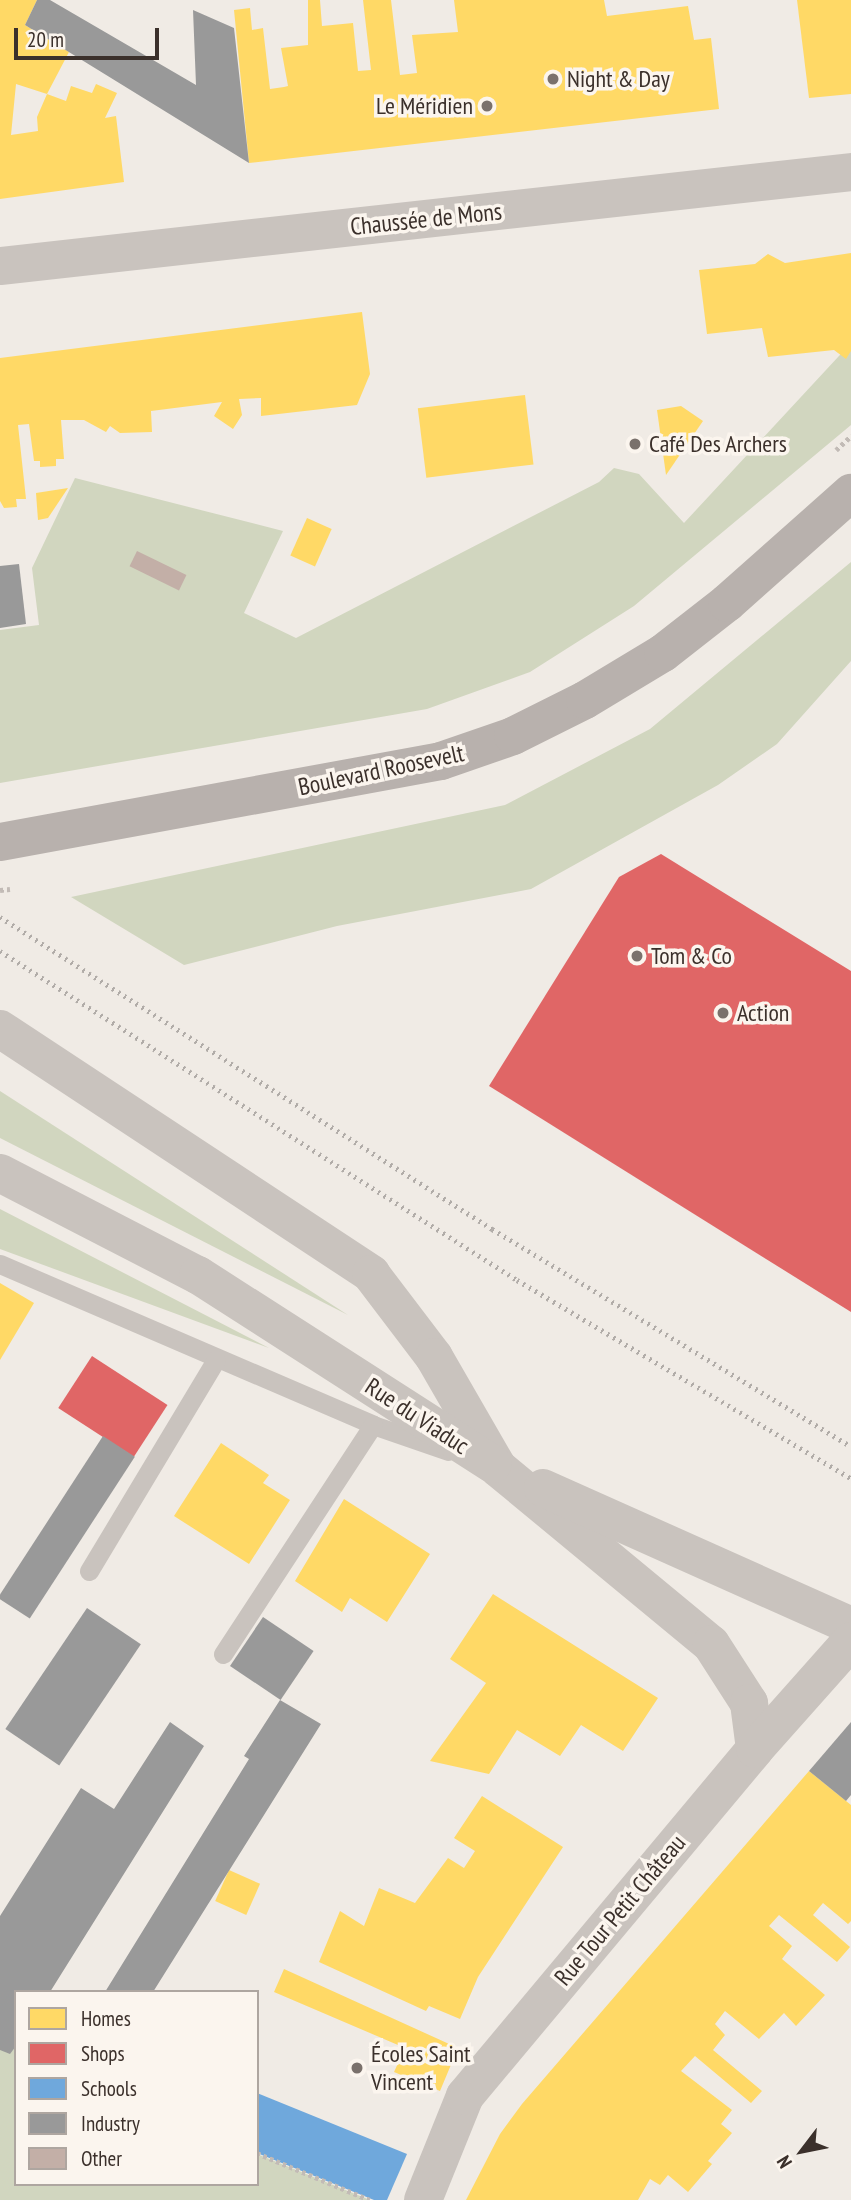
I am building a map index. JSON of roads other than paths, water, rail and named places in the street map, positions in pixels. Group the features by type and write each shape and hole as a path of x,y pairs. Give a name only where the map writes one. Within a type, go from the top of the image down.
{"main road":[{"name":"Boulevard Roosevelt","path":"0,842 441,761 513,736 585,700 663,653 727,603 851,493"}],"street":[{"name":"Chaussée de Mons","path":"0,266 851,172"},
{"path":"0,1029 370,1274 434,1357 498,1468 711,1644 749,1703 755,1749"},
{"name":"Rue du Viaduc","path":"0,1173 198,1275 498,1468 851,1626"},
{"name":"Rue Tour Petit Château","path":"423,2200 465,2096 755,1749 851,1642"}],"lane":[{"path":"0,1264 373,1426 498,1468"},
{"path":"89,1571 216,1360"},
{"path":"223,1654 373,1426"}],"railway":[{"path":"0,917 492,1229 851,1446"},
{"path":"0,951 517,1280 851,1478"}],"place":[{"name":"Night & Day","path":"553,79"},
{"name":"Le Méridien","path":"487,106"},
{"name":"Café Des Archers","path":"635,444"},
{"name":"Tom & Co","path":"637,956"},
{"name":"Action","path":"723,1013"},
{"name":"Écoles Saint Vincent","path":"357,2068"}]}
